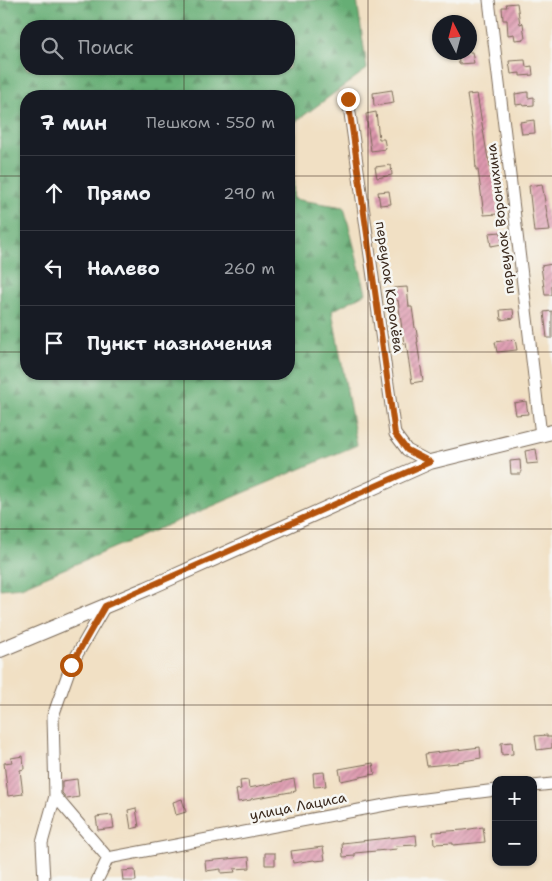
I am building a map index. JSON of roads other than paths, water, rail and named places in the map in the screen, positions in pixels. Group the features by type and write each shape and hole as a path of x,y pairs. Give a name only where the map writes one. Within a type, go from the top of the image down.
{"street":[{"name":"переулок Воронихина","path":"489,0 547,434"},
{"name":"переулок Королёва","path":"348,99 395,434 407,450 430,462"},
{"path":"0,650 105,606 430,462 547,434"},
{"path":"44,881 42,843 50,808 55,796 53,716 71,665 105,606"},
{"path":"537,786 552,784"},
{"name":"улица Лациса","path":"108,858 401,802 492,791"},
{"path":"55,796 108,858 97,881"}]}
